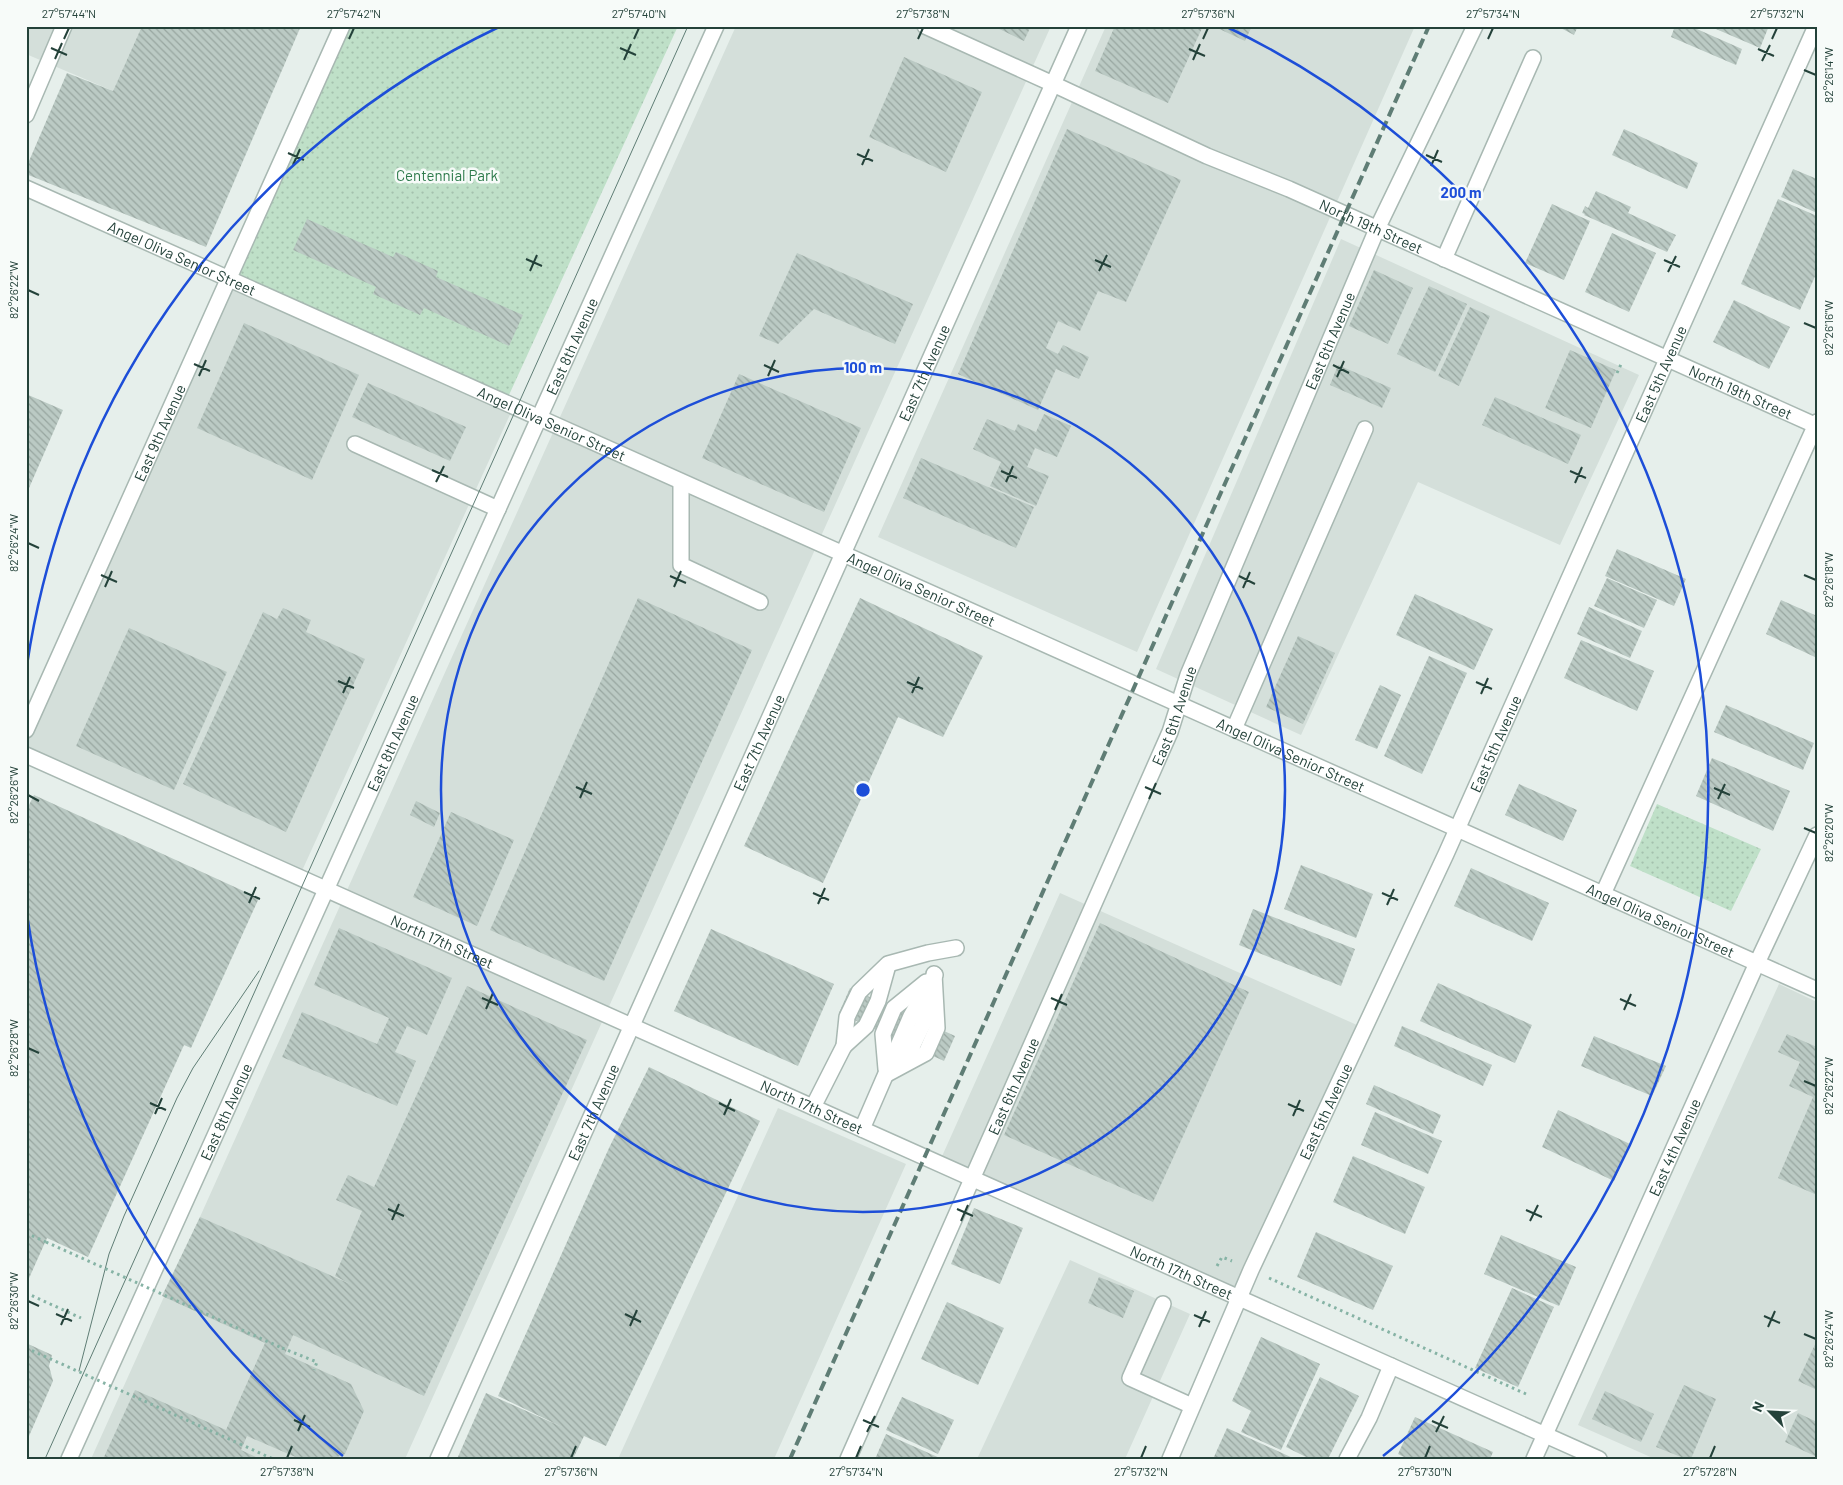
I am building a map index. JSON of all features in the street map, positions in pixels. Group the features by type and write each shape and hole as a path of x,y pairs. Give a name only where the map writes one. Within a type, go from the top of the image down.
{"street":[{"path":"26,115 64,26"},
{"name":"East 9th Avenue","path":"26,730 342,26"},
{"name":"East 8th Avenue","path":"69,1459 716,26"},
{"name":"North 19th Street","path":"925,26 1207,156 1289,189 1816,424"},
{"name":"East 7th Avenue","path":"438,1459 1078,26"},
{"name":"East 6th Avenue","path":"848,1459 1166,741 1188,675 1376,229 1475,26"},
{"name":"East 5th Avenue","path":"1170,1459 1239,1297 1457,829 1816,26"},
{"path":"1444,259 1532,58"},
{"name":"Angel Oliva Senior Street","path":"26,188 1817,990"},
{"path":"1602,894 1816,424"},
{"path":"1234,729 1366,429"},
{"path":"355,444 498,509"},
{"path":"681,482 681,565 760,602"},
{"name":"North 17th Street","path":"26,755 1599,1459"},
{"name":"East 4th Avenue","path":"1534,1459 1757,963 1817,835"},
{"path":"844,1046 847,1017 859,992 888,964 928,953 956,948"},
{"path":"886,1074 926,1053 937,1028 935,975 928,953"},
{"path":"813,1107 844,1046 866,1026 878,1001 888,964"},
{"path":"862,1129 911,1016 935,975"},
{"path":"1163,1304 1130,1378 1192,1406"},
{"path":"1347,1459 1369,1418 1391,1366"}],"path":[{"path":"26,1233 317,1362 314,1370"},
{"path":"1217,1266 1222,1257 1235,1263"},
{"path":"1267,1277 1526,1394"},
{"path":"26,1293 81,1318"},
{"path":"26,1348 272,1459"}],"shaded area":[{"path":"26,26 142,26 113,91 26,54"},
{"path":"736,26 1051,26 405,1459 91,1459"},
{"path":"1106,26 1415,26 1137,652 878,537"},
{"path":"1341,239 1639,375 1560,545 1418,482 1301,735 1156,669"},
{"path":"231,280 513,408 301,873 26,748 26,742"},
{"path":"1060,893 1357,1025 1237,1296 939,1163"},
{"path":"1779,984 1817,1002 1817,1459 1655,1459 1578,1425"},
{"path":"778,1108 906,1164 774,1459 618,1459"},
{"path":"1070,1260 1190,1314 1125,1459 977,1459"}],"green space":[{"name":"Centennial Park","path":"350,26 678,26 509,395 239,276"},
{"path":"1657,804 1761,849 1731,911 1630,866"}],"building":[{"path":"142,26 301,26 206,247 26,174 26,168 67,73 113,91"},
{"path":"993,26 1031,26 1024,41"},
{"path":"1115,26 1203,26 1168,103 1095,71"},
{"path":"1213,26 1252,26 1245,41"},
{"path":"1557,26 1578,26 1574,35"},
{"path":"1675,26 1690,26 1742,49 1736,65 1671,37"},
{"path":"1709,26 1769,26 1760,48"},
{"path":"904,57 982,92 946,172 869,137"},
{"path":"1067,129 1181,180 1126,302 1098,291 1080,331 1058,321 1046,348 1058,354 1063,345 1089,357 1079,379 1056,369 1038,410 958,374"},
{"path":"1624,129 1698,163 1687,189 1612,155"},
{"path":"1793,169 1817,179 1817,213 1781,197"},
{"path":"1596,191 1631,207 1628,213 1676,235 1667,252 1584,215 1582,213 1585,206 1588,208"},
{"path":"1778,199 1817,216 1817,272 1800,310 1741,284"},
{"path":"1552,204 1590,221 1564,280 1525,263"},
{"path":"307,219 393,257 396,252 438,271 436,277 523,315 509,346 424,308 420,315 373,294 376,287 293,250"},
{"path":"1612,233 1656,253 1629,312 1585,292"},
{"path":"797,253 913,304 895,344 814,309 778,344 759,336"},
{"path":"1374,270 1413,288 1388,344 1349,326"},
{"path":"1429,286 1467,304 1435,372 1397,354"},
{"path":"1734,300 1790,327 1769,369 1713,342"},
{"path":"1470,307 1490,316 1459,386 1438,376"},
{"path":"244,323 359,375 312,480 197,428"},
{"path":"1570,350 1616,370 1591,428 1545,408"},
{"path":"1338,365 1391,388 1382,408 1330,385"},
{"path":"739,374 861,428 824,512 702,458"},
{"path":"368,383 466,427 450,461 352,417"},
{"path":"26,394 63,410 26,495"},
{"path":"1495,397 1581,435 1568,464 1482,425"},
{"path":"1044,414 1071,426 1057,457 1035,448 1027,467 1049,476 1036,506 990,486 1001,462 973,449 987,419 1015,431 1018,424 1036,432"},
{"path":"921,458 1034,507 1016,548 903,498"},
{"path":"1617,549 1686,579 1674,606 1605,576"},
{"path":"1607,578 1657,600 1644,628 1594,606"},
{"path":"1415,594 1493,629 1474,670 1396,635"},
{"path":"638,598 752,650 604,981 490,930"},
{"path":"860,598 983,656 943,737 898,717 823,883 744,846"},
{"path":"1781,600 1817,616 1817,658 1766,634"},
{"path":"1589,607 1642,631 1630,658 1577,634"},
{"path":"283,608 311,620 306,632 365,659 286,832 183,784 263,612 277,619"},
{"path":"129,628 227,672 174,790 76,746"},
{"path":"1298,636 1335,653 1303,724 1266,707"},
{"path":"1581,640 1654,671 1637,711 1564,678"},
{"path":"1429,656 1467,673 1422,774 1384,756"},
{"path":"1380,685 1401,695 1377,749 1355,740"},
{"path":"1726,705 1814,743 1803,770 1714,732"},
{"path":"1712,758 1790,791 1773,831 1696,796"},
{"path":"1519,784 1577,810 1563,841 1505,815"},
{"path":"34,795 259,898 191,1048 184,1045 88,1257 47,1238 26,1285 26,811"},
{"path":"416,801 440,813 434,827 410,815"},
{"path":"451,812 514,840 477,926 413,897"},
{"path":"1301,865 1373,894 1356,938 1284,909"},
{"path":"1471,868 1549,903 1532,941 1454,906"},
{"path":"1253,909 1355,949 1341,986 1239,945"},
{"path":"1100,923 1249,992 1153,1202 1004,1135"},
{"path":"339,928 452,978 427,1035 407,1026 395,1052 416,1061 397,1106 282,1057 302,1012 377,1044 389,1018 314,985"},
{"path":"711,929 834,984 798,1066 674,1011"},
{"path":"1438,983 1532,1025 1515,1063 1420,1021"},
{"path":"467,986 587,1040 424,1396 293,1335 285,1354 351,1384 364,1411 345,1454 332,1459 300,1459 247,1436 241,1450 260,1459 103,1459 135,1390 226,1430 265,1343 162,1296 200,1217 350,1284 335,1276 362,1211 336,1200 348,1175 374,1187"},
{"path":"850,988 955,1036 944,1061 839,1013"},
{"path":"1402,1026 1492,1065 1483,1086 1394,1046"},
{"path":"1787,1034 1817,1047 1817,1195 1778,1178 1813,1097 1789,1086 1800,1062 1778,1052"},
{"path":"1594,1036 1666,1066 1652,1096 1581,1066"},
{"path":"649,1067 760,1121 606,1446 584,1436 573,1459 457,1459 486,1393 562,1427 498,1396 609,1148"},
{"path":"1374,1085 1441,1115 1433,1134 1366,1104"},
{"path":"1558,1110 1630,1144 1614,1181 1542,1147"},
{"path":"1375,1112 1442,1141 1428,1174 1361,1145"},
{"path":"1353,1156 1425,1187 1405,1234 1333,1202"},
{"path":"974,1208 1023,1228 1000,1284 951,1264"},
{"path":"1316,1232 1393,1266 1373,1310 1297,1277"},
{"path":"1501,1235 1576,1267 1559,1306 1484,1274"},
{"path":"1099,1277 1134,1291 1123,1318 1088,1303"},
{"path":"1512,1288 1554,1307 1518,1387 1475,1368"},
{"path":"947,1302 1004,1328 978,1385 921,1359"},
{"path":"1261,1337 1320,1364 1281,1450 1241,1432 1251,1411 1232,1401"},
{"path":"1817,1340 1817,1390 1798,1381"},
{"path":"26,1343 52,1355 49,1366 53,1381 26,1443"},
{"path":"1320,1377 1359,1396 1328,1459 1310,1459 1286,1447"},
{"path":"1684,1385 1716,1399 1691,1459 1686,1459 1656,1447"},
{"path":"1605,1391 1654,1414 1641,1442 1592,1419"},
{"path":"902,1397 954,1420 938,1454 886,1430"},
{"path":"1798,1413 1817,1422 1817,1457 1785,1442"},
{"path":"1415,1417 1493,1452 1490,1459 1408,1459 1398,1454"},
{"path":"1227,1428 1295,1459 1213,1459"},
{"path":"886,1434 942,1459 875,1459"}],"tram line":[{"path":"45,1459 688,26"},
{"path":"79,1371 109,1254 177,1098 193,1068 259,971"}],"railway":[{"path":"790,1459 1429,26"}]}
